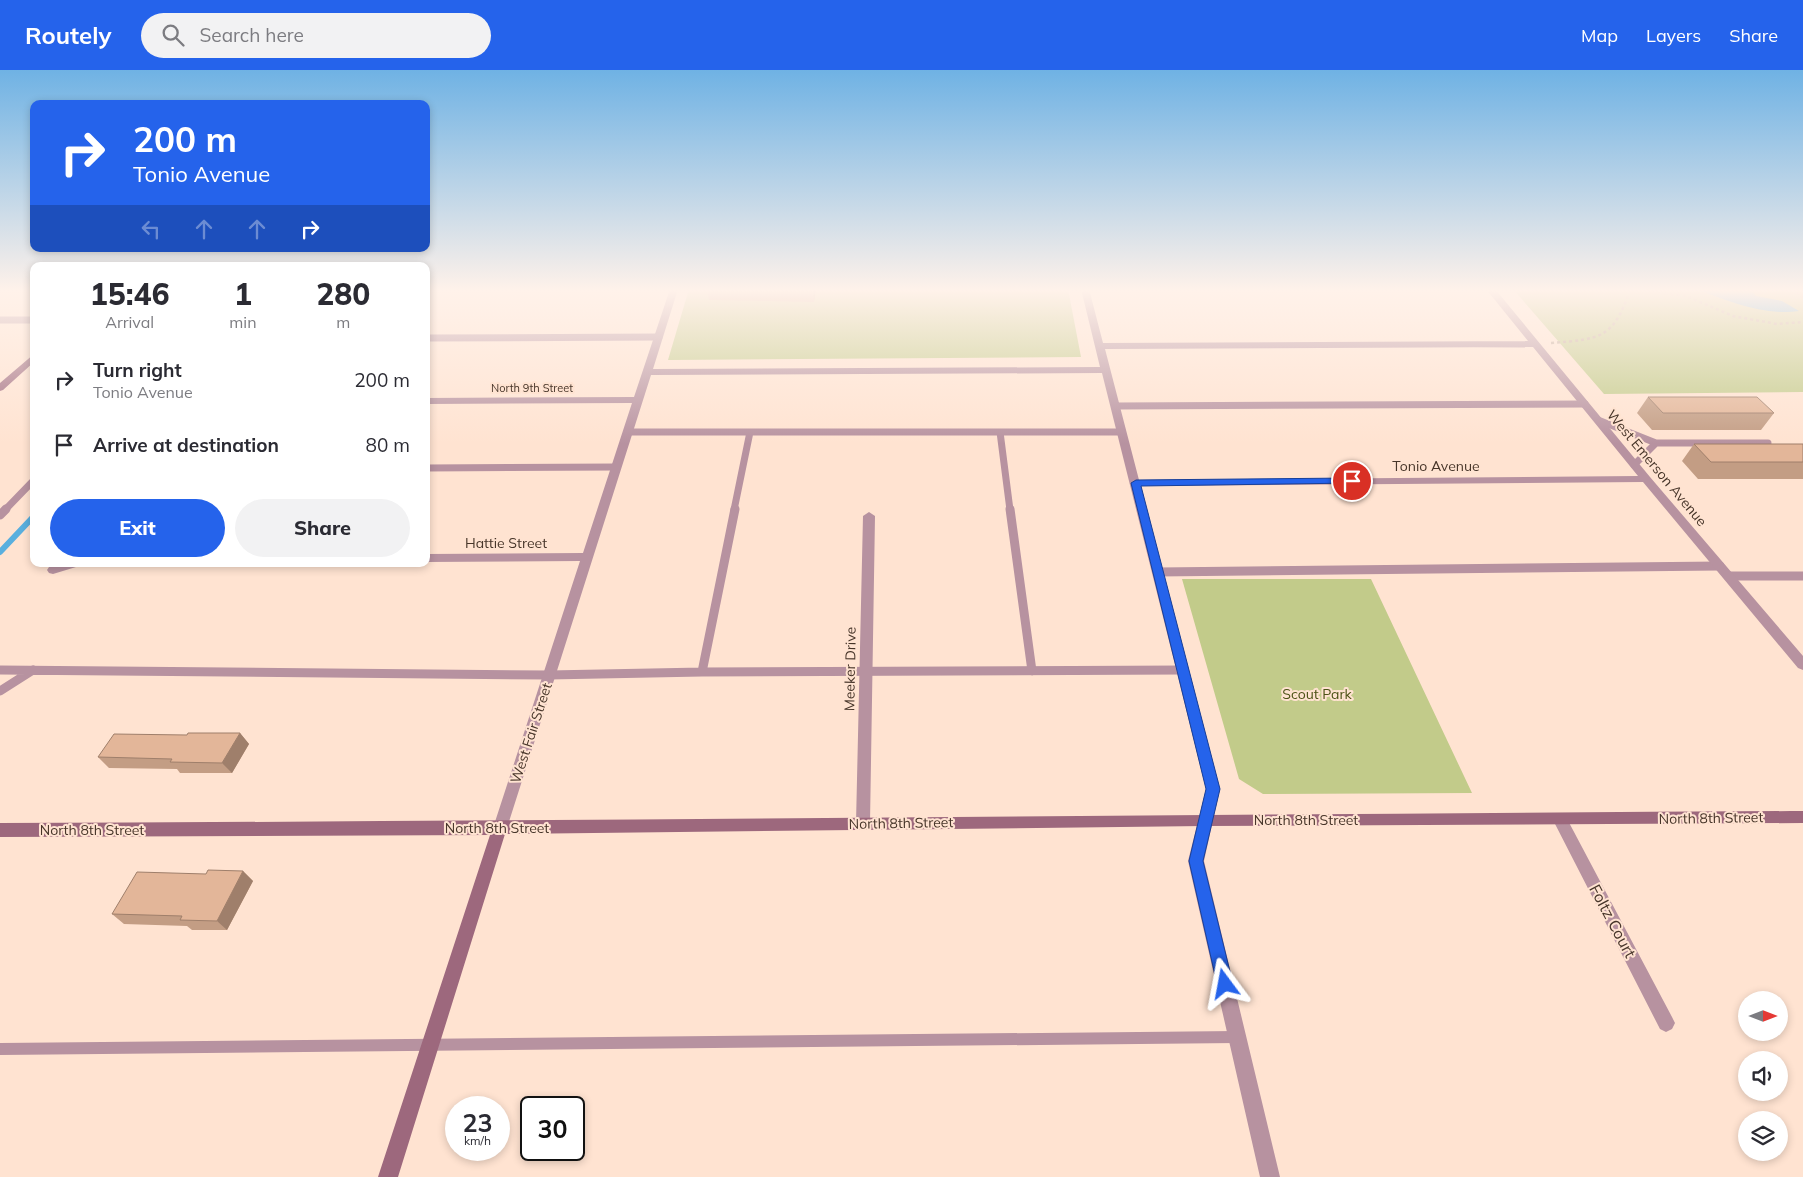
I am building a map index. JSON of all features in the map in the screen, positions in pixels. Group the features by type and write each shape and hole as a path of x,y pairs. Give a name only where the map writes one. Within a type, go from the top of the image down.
{"street":[{"name":"West Fair Street","path":"388,1177 658,341"},
{"path":"1099,341 1213,789 1204,820 1196,861 1270,1177"},
{"name":"West Emerson Avenue","path":"1533,341 1634,466 1803,665"},
{"path":"1100,346 1536,344"},
{"path":"1,387 30,362"},
{"path":"648,372 1106,370"},
{"name":"North 9th Street","path":"430,401 638,400"},
{"name":"Tonio Avenue","path":"1136,483 1646,479"},
{"name":"Meeker Drive","path":"863,824 869,516"},
{"name":"Hattie Street","path":"430,558 587,557"},
{"path":"53,570 62,567"},
{"name":"North 8th Street","path":"0,830 500,828 1204,820 1560,820 1803,817"},
{"name":"Foltz Court","path":"1560,820 1666,1023"}],"lane":[{"path":"1115,406 1584,404"},
{"path":"1598,420 1656,443 1768,443"},
{"path":"628,432 1122,432"},
{"path":"702,672 750,432"},
{"path":"1000,432 1032,671"},
{"path":"1634,466 1656,443"},
{"path":"430,468 616,467"},
{"path":"0,515 30,484"},
{"path":"1158,572 1720,566"},
{"path":"1728,576 1803,576"},
{"path":"0,670 549,675 702,672 1183,670"},
{"path":"0,691 33,670"},
{"path":"0,1049 1238,1037"}],"path":[{"path":"1536,344 1579,341"}],"green space":[{"path":"674,341 1078,341 1081,357 668,360"},
{"path":"1558,341 1803,341 1803,392 1604,394"},
{"name":"Scout Park","path":"1182,579 1371,579 1472,793 1263,794 1239,779"}],"building":[{"path":"1648,397 1757,397 1774,413 1663,413"},
{"path":"1694,444 1803,444 1803,462 1711,462"},
{"path":"188,733 240,733 222,763 170,762 172,759 98,757 114,734 187,735"},
{"path":"208,870 243,871 217,921 180,920 182,916 112,914 137,872 206,874"}],"waterway":[{"path":"0,552 30,520"}],"route":[{"path":"1225,984 1196,861 1204,820 1213,789 1136,483 1352,481"}]}
